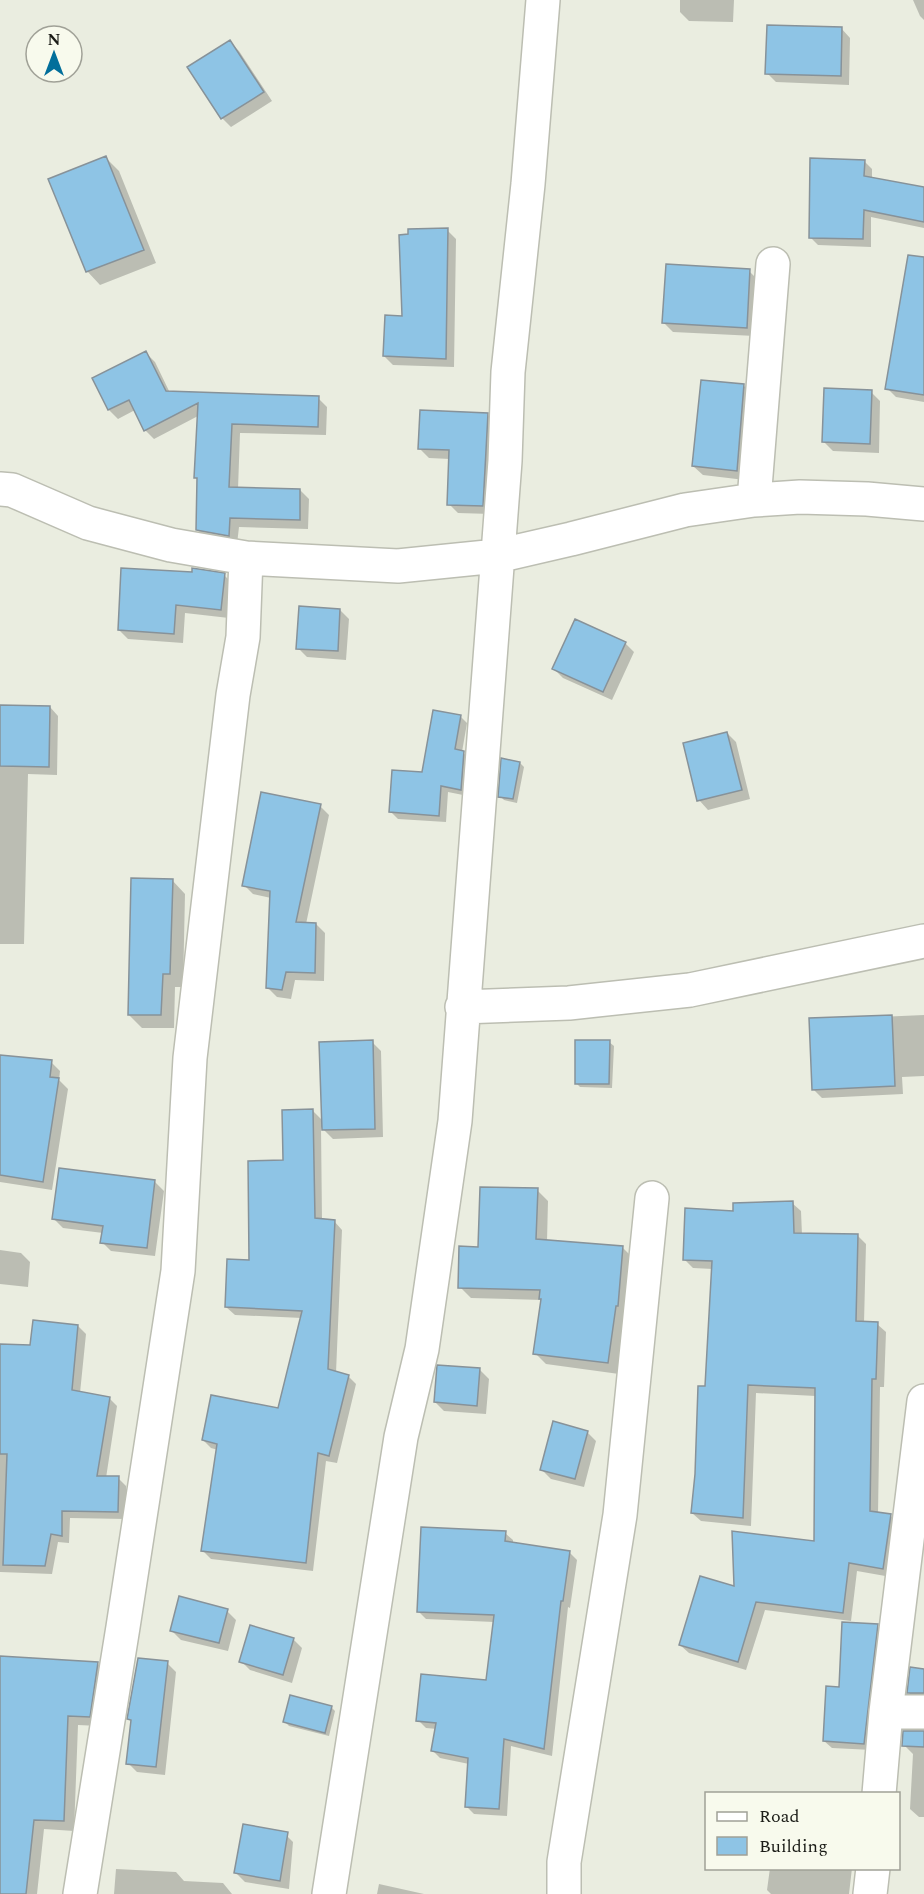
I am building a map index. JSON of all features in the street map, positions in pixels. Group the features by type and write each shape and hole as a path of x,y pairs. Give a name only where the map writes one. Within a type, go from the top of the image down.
{"street":[{"path":"328,1894 401,1437 422,1349 454,1120 505,461 508,372 528,184 543,0"},
{"path":"754,500 773,264"},
{"path":"0,489 12,490 88,523 171,545 246,558 398,566 497,556 685,510 754,500 800,497 924,504"},
{"path":"80,1894 178,1271 190,1058 233,695 243,637 246,558"},
{"path":"462,1007 569,1004 690,990 924,941"},
{"path":"564,1894 564,1862 620,1515 652,1198"},
{"path":"879,1792 886,1712 924,1401"},
{"path":"886,1712 924,1712"},
{"path":"870,1894 873,1870"}],"building":[{"path":"767,25 842,27 841,76 765,74"},
{"path":"230,40 264,92 221,119 187,67"},
{"path":"106,156 144,250 86,272 48,179"},
{"path":"810,158 865,160 864,176 924,187 924,222 864,210 863,239 809,238"},
{"path":"448,228 446,359 383,356 385,315 402,316 399,235 408,234 408,229"},
{"path":"908,255 924,257 924,395 885,389"},
{"path":"666,264 750,269 747,328 662,323"},
{"path":"146,351 166,391 319,396 318,427 232,424 229,487 300,489 300,520 230,518 229,536 196,530 197,478 194,478 198,403 144,431 129,400 108,410 92,378"},
{"path":"701,380 744,384 737,471 692,466"},
{"path":"824,388 872,390 870,444 822,442"},
{"path":"420,410 488,413 483,506 447,505 449,450 418,449"},
{"path":"121,568 192,572 192,568 225,573 221,610 176,605 174,634 118,630"},
{"path":"299,606 340,609 338,651 296,649"},
{"path":"575,619 626,642 603,692 552,669"},
{"path":"0,705 50,706 49,767 0,766"},
{"path":"433,710 461,715 455,749 464,751 461,790 441,786 439,816 389,812 392,770 422,772"},
{"path":"727,732 742,790 697,801 683,743"},
{"path":"501,758 520,762 513,799 498,797"},
{"path":"261,792 321,804 296,922 316,923 315,973 286,972 282,990 266,988 270,891 242,886"},
{"path":"131,878 173,879 170,974 163,974 161,1015 128,1015"},
{"path":"892,1015 895,1086 812,1090 809,1018"},
{"path":"373,1040 375,1129 322,1130 319,1042"},
{"path":"575,1040 610,1040 609,1084 575,1084"},
{"path":"0,1055 52,1060 50,1077 59,1078 43,1182 0,1175"},
{"path":"313,1109 315,1218 335,1220 328,1369 349,1375 329,1456 318,1453 306,1563 201,1551 217,1444 202,1440 211,1395 278,1408 302,1311 225,1307 227,1259 249,1260 248,1161 283,1160 282,1110"},
{"path":"59,1168 155,1180 147,1248 100,1243 103,1226 52,1219"},
{"path":"480,1187 538,1188 536,1239 623,1246 618,1306 616,1306 608,1363 533,1354 541,1299 539,1299 540,1290 458,1288 459,1246 478,1247"},
{"path":"793,1201 794,1233 858,1234 856,1321 878,1322 876,1379 872,1379 870,1511 891,1514 883,1569 849,1563 843,1613 756,1602 738,1662 679,1645 700,1576 734,1586 732,1531 814,1541 815,1388 748,1385 743,1518 691,1513 695,1474 698,1386 705,1386 712,1261 683,1260 685,1208 733,1211 733,1203"},
{"path":"33,1320 78,1325 72,1390 110,1397 97,1476 119,1476 118,1512 62,1511 62,1536 51,1534 45,1566 3,1565 7,1454 0,1454 0,1344 30,1345"},
{"path":"437,1365 480,1368 477,1406 434,1402"},
{"path":"553,1421 588,1431 575,1479 540,1470"},
{"path":"421,1527 506,1531 505,1541 570,1551 563,1601 561,1601 544,1749 504,1739 499,1809 465,1807 468,1758 431,1751 436,1723 416,1721 421,1674 486,1680 494,1615 417,1612"},
{"path":"179,1596 228,1609 219,1643 170,1631"},
{"path":"842,1622 878,1624 864,1744 823,1741 826,1686 839,1687"},
{"path":"250,1625 294,1638 283,1675 239,1662"},
{"path":"0,1656 98,1662 90,1717 68,1716 64,1821 34,1820 26,1894 0,1894"},
{"path":"138,1658 168,1661 156,1767 126,1764 131,1720 127,1719"},
{"path":"910,1667 924,1669 924,1693 907,1693"},
{"path":"290,1695 332,1706 325,1733 283,1722"},
{"path":"903,1731 924,1731 924,1747 902,1746"},
{"path":"243,1824 288,1832 280,1881 234,1873"}]}
